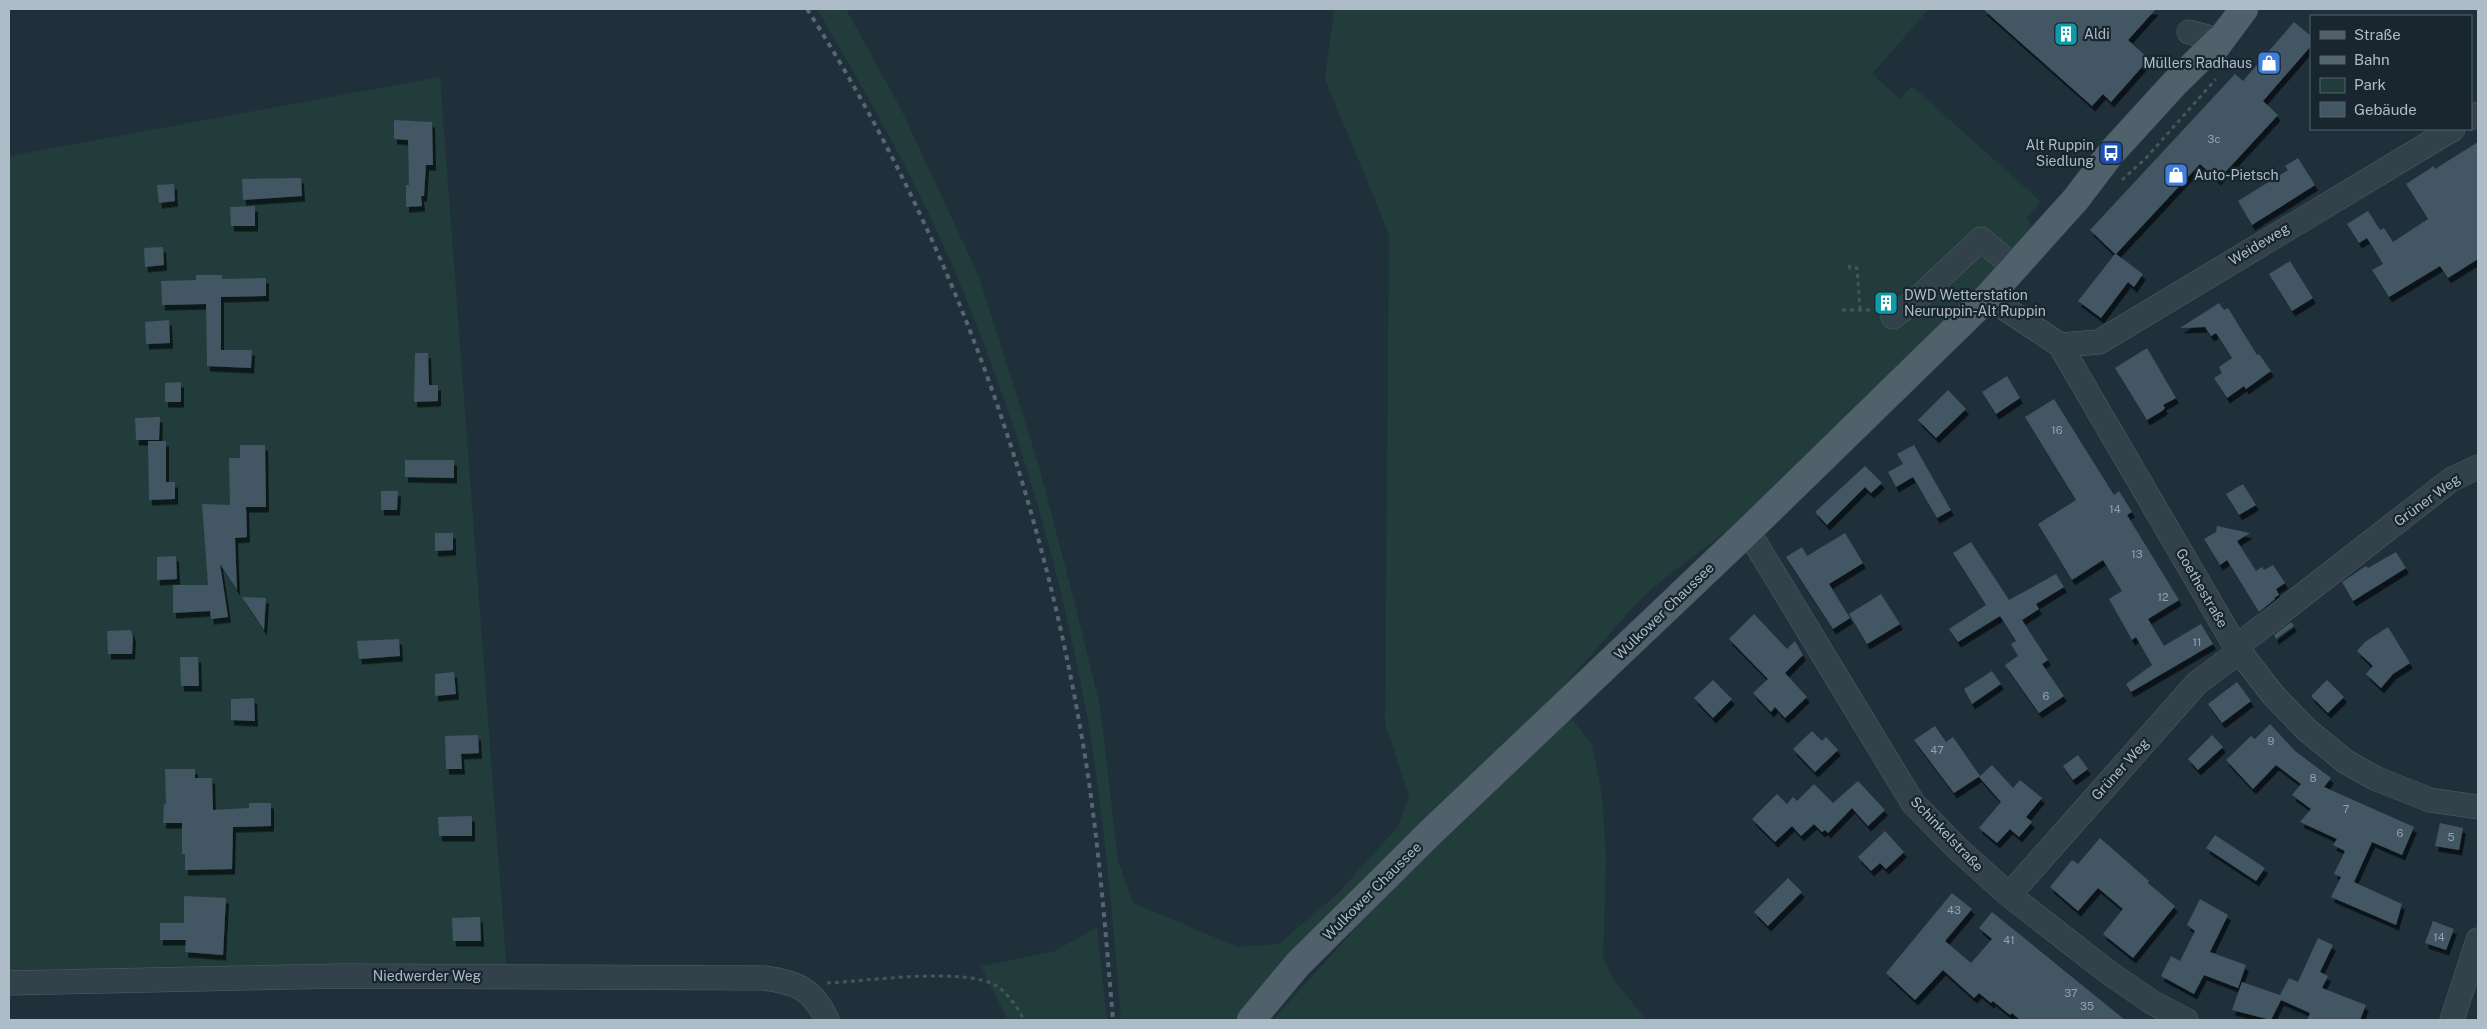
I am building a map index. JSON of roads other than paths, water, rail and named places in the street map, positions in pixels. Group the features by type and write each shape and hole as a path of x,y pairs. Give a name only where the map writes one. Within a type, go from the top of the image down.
{"main road":[{"name":"Wulkower Chaussee","path":"1251,1020 1298,964 1424,839 1748,531 1988,297 2076,199 2111,153 2174,84 2219,40 2244,9"}],"street":[{"path":"2189,32 2219,40"},
{"name":"Weideweg","path":"2060,345 2099,342 2451,130"},
{"path":"1893,317 1916,300 1982,239 2014,267"},
{"name":"Goethestraße","path":"1988,297 2060,345 2238,649 2274,696 2307,730 2346,762 2377,779 2430,800 2478,807"},
{"name":"Grüner Weg","path":"2009,894 2197,683 2452,479 2478,467"},
{"name":"Schinkelstraße","path":"1748,531 1913,804 1959,850 2009,894 2108,972 2153,1003 2186,1020"},
{"path":"2452,1020 2478,940"},
{"name":"Niedwerder Weg","path":"9,984 362,976 764,978 796,985 815,998 827,1020"}],"railway":[{"path":"807,9 857,93 903,179 944,268 981,359 1013,452 1040,546 1063,642 1082,738 1097,843 1113,1020"}],"place":[{"name":"Aldi","path":"2066,34"},
{"name":"Müllers Radhaus","path":"2269,63"},
{"name":"Alt Ruppin Siedlung","path":"2111,153"},
{"name":"Auto-Pietsch","path":"2176,175"},
{"name":"DWD Wetterstation Neuruppin-Alt Ruppin","path":"1886,303"}]}
